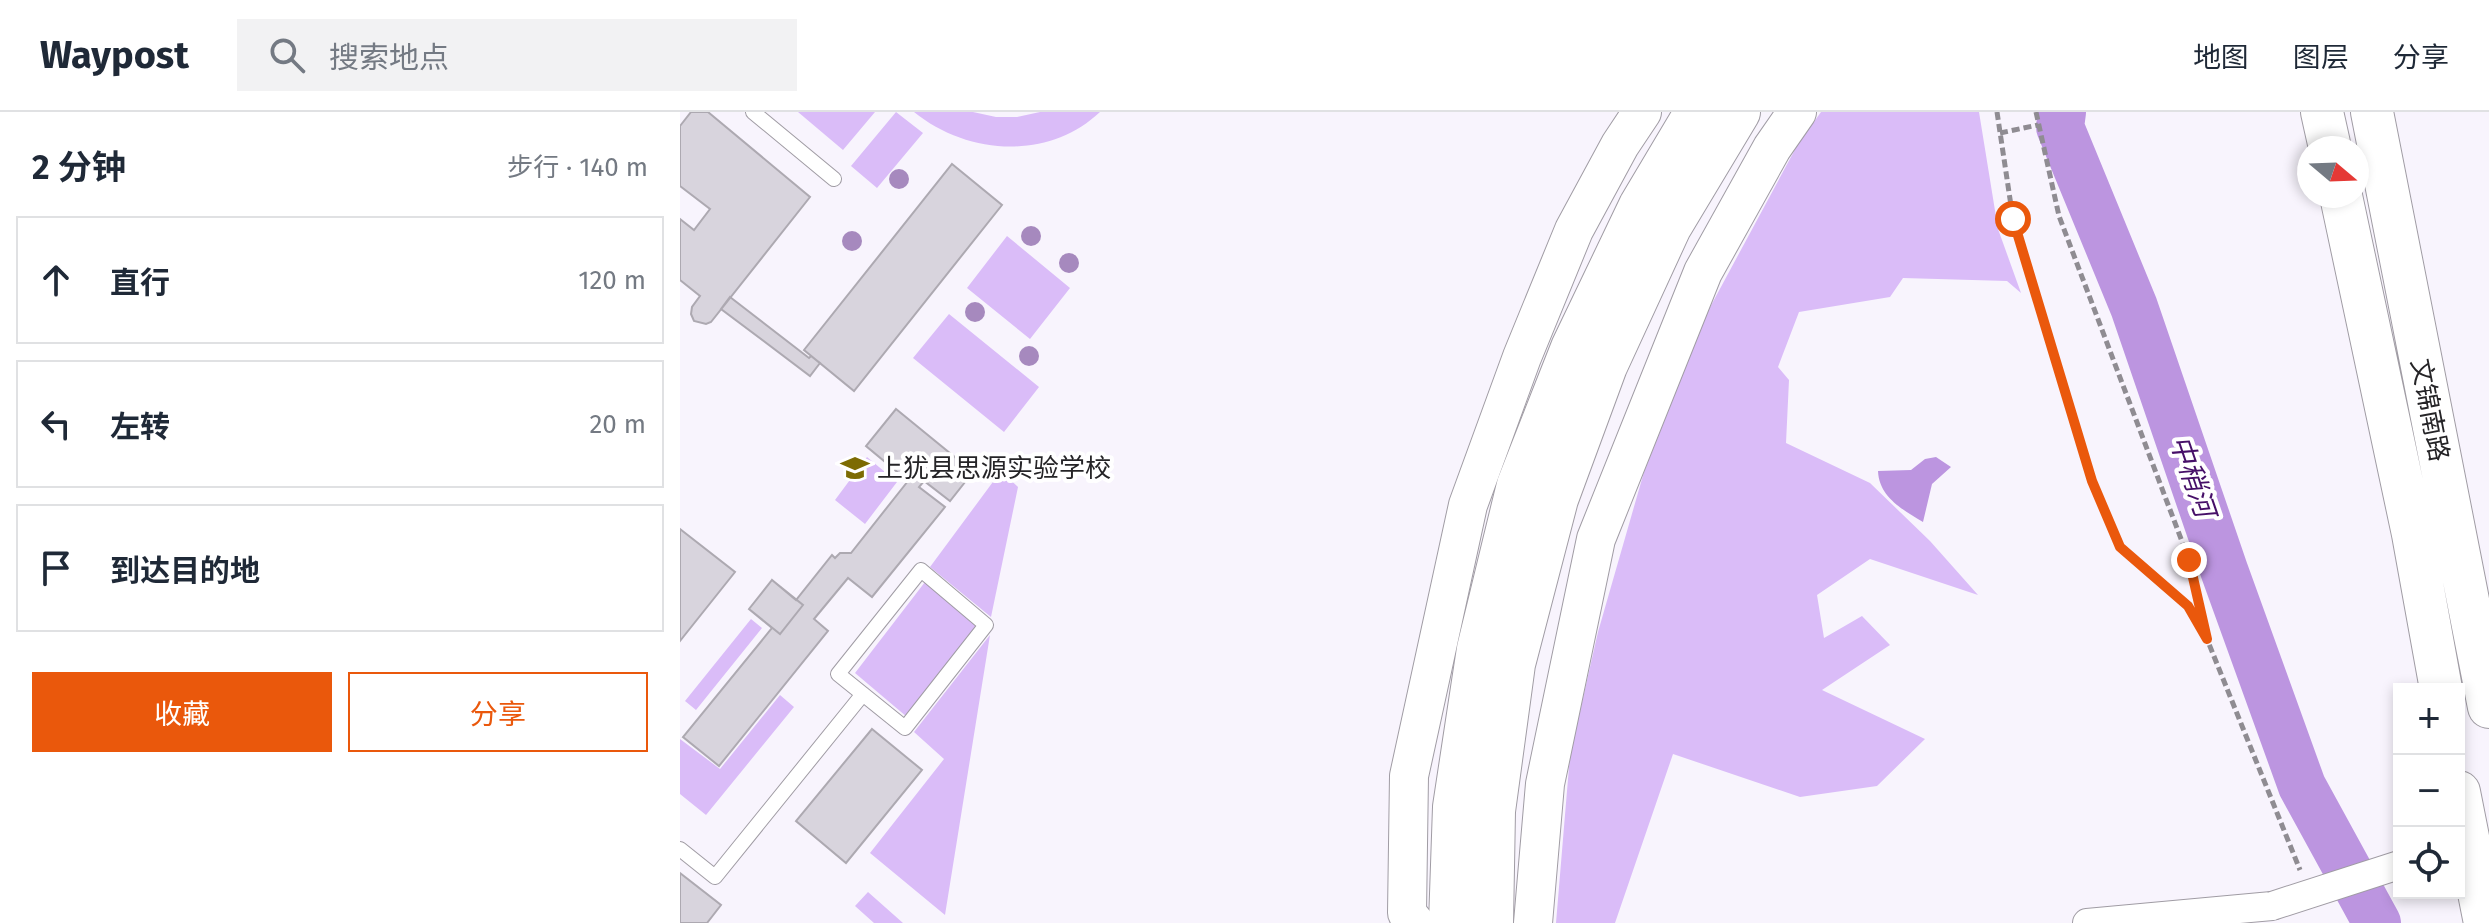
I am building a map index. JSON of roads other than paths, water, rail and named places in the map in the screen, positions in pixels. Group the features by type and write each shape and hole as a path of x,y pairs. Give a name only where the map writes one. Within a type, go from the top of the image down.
{"highway":[{"path":"1450,915 1455,807 1479,649 1519,485 1573,348 1641,206 1697,112"},
{"path":"1491,923 1493,811 1513,664 1556,499 1605,366 1669,227 1738,112"}],"main road":[{"path":"2322,112 2327,136"},
{"name":"文锦南路","path":"2372,112 2489,707"},
{"name":"文锦南路","path":"2344,208 2413,534 2440,683"},
{"path":"2465,845 2485,923"}],"street":[{"path":"1415,923 1407,913 1409,776 1468,505 1522,357 1574,230 1620,145 1642,112"},
{"path":"1533,923 1545,784 1596,539 1703,272 1772,148 1797,112"},
{"path":"2087,923 2272,906 2393,867"}],"lane":[{"path":"753,112 834,179"},
{"path":"921,570 986,625 905,728 863,694 838,674 921,570"},
{"path":"680,849 715,877 863,694"}],"waterway":[{"name":"中稍河","path":"2062,112 2060,127 2134,307 2302,786 2377,923"}],"place":[{"name":"上犹县思源实验学校","path":"855,468"}]}
